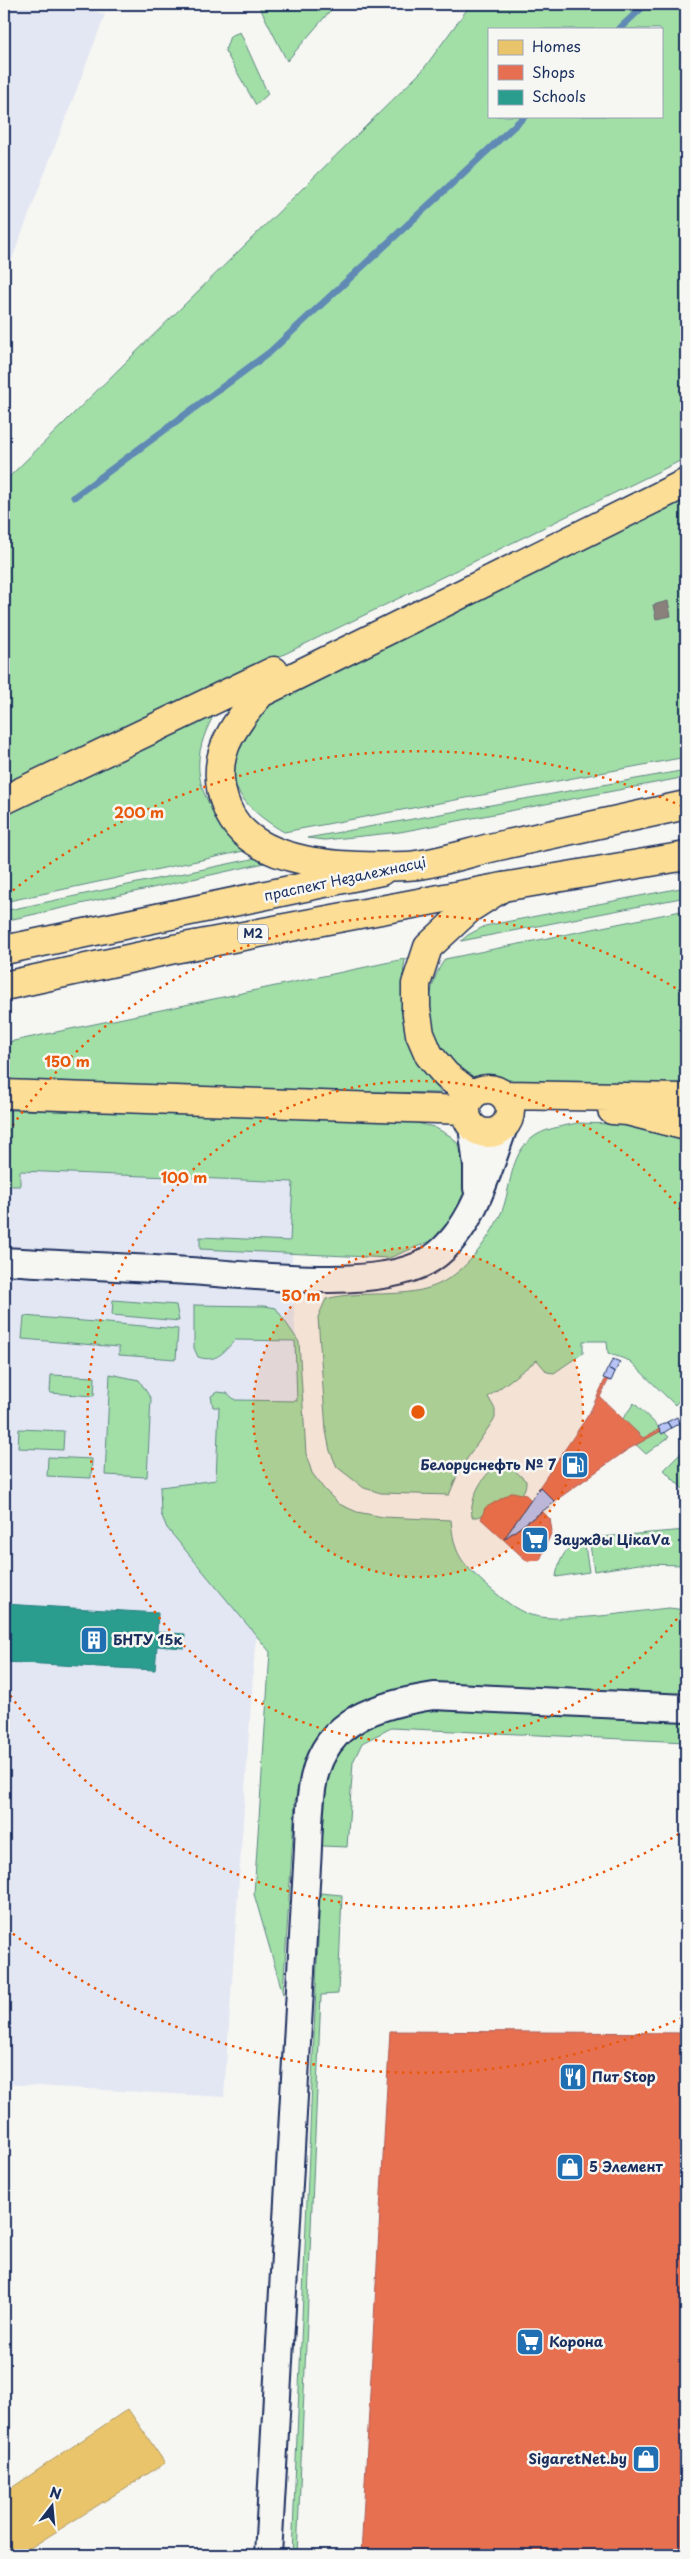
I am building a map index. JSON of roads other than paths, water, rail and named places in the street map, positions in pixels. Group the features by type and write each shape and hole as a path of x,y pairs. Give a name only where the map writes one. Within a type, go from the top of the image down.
{"main road":[{"path":"4,800 686,470"},
{"path":"407,866 319,864 271,850 246,834 231,818 222,798 219,772 224,746 235,722 261,692 686,483"},
{"name":"праспект Незалежнасці","path":"4,950 407,866 686,805"},
{"name":"М2","path":"4,986 174,949 503,887 686,856"},
{"path":"503,887 470,908 428,947 416,984 416,1008 420,1034 429,1055 488,1133 506,1111 686,1098"},
{"path":"470,1110 488,1088 506,1111"},
{"path":"4,1094 470,1110"},
{"path":"506,1111 568,1108 626,1110 686,1126"}],"street":[{"path":"470,1110 477,1166 476,1203"},
{"path":"4,1262 292,1278 372,1277 404,1271 427,1262 446,1246 467,1220 476,1203 506,1111"},
{"path":"268,2555 307,1866 314,1778 324,1749 339,1731 360,1716 404,1701 434,1696 686,1708"}],"waterway":[{"path":"620,28 646,4"},
{"path":"74,497 270,352 523,118"}],"place":[{"name":"Белоруснефть № 7","path":"575,1465"},
{"name":"Заужды ЦікаVа","path":"535,1540"},
{"name":"БНТУ 15к","path":"94,1640"},
{"name":"Пит Stop","path":"573,2077"},
{"name":"5 Элемент","path":"570,2167"},
{"name":"Корона","path":"530,2342"},
{"name":"SigaretNet.by","path":"646,2459"}]}
